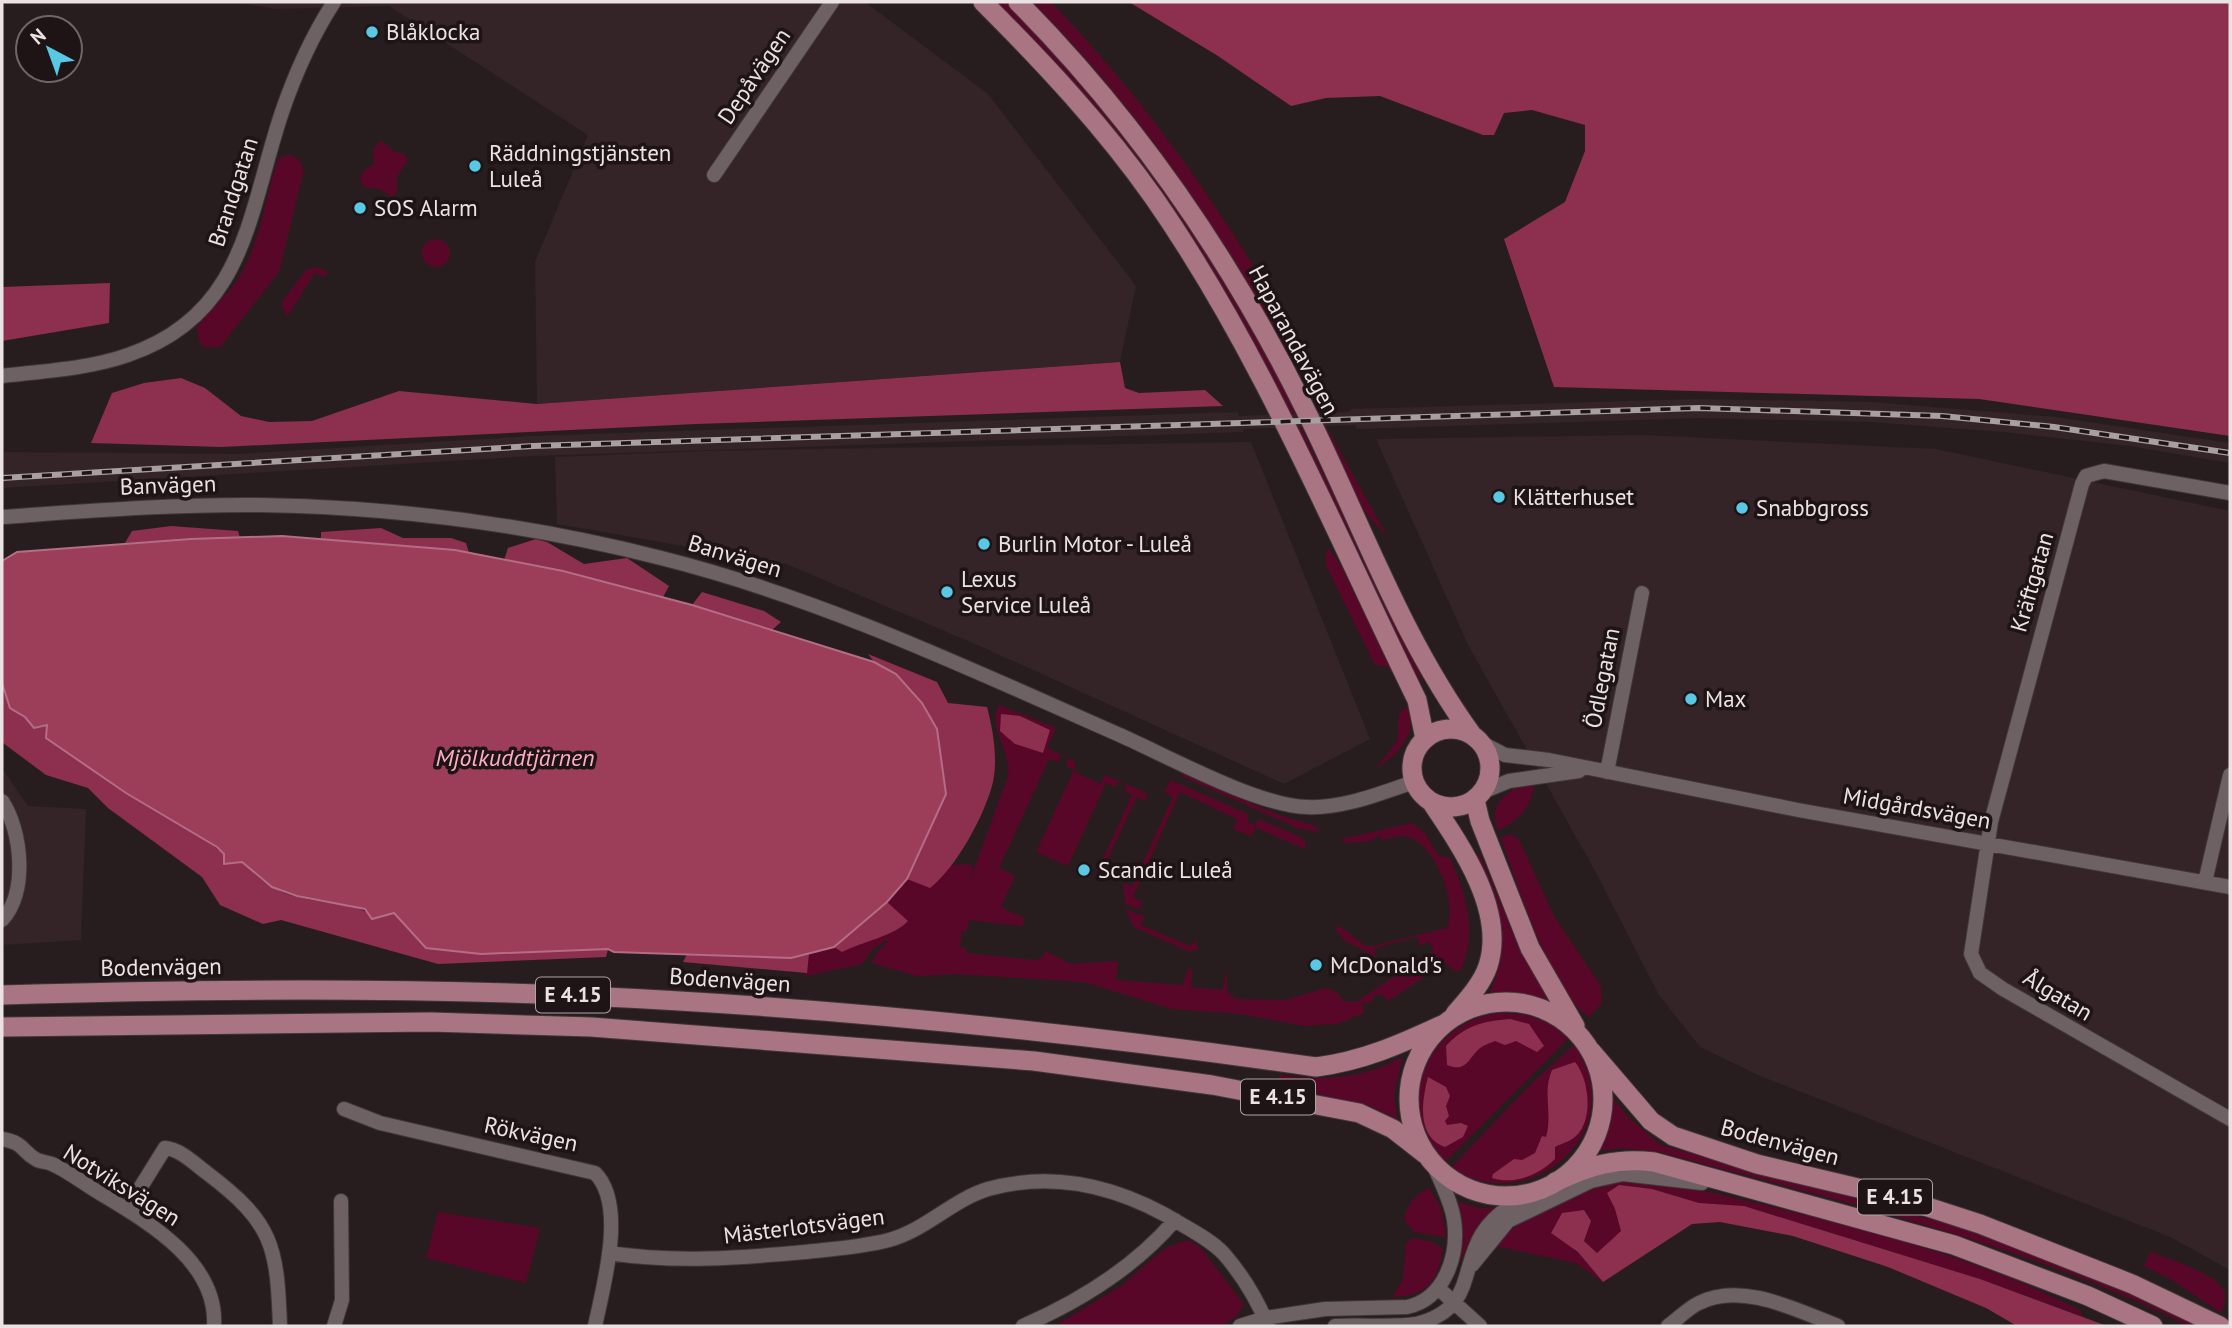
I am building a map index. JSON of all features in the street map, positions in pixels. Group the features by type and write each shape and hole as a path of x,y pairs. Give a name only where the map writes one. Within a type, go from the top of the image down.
{"main road":[{"name":"Haparandavägen","path":"983,2 1092,118 1153,197 1218,299 1286,427 1417,700 1425,739"},
{"name":"Haparandavägen","path":"1018,2 1109,102 1215,247 1271,341 1305,408 1426,664 1476,739"},
{"path":"1550,1185 1576,1166 1598,1129 1603,1096 1599,1071 1530,948 1480,821 1478,796 1490,771 1488,755 1476,739 1448,729 1425,739 1414,755 1414,782 1421,794 1432,803 1480,887 1488,910 1492,950 1484,976 1425,1045 1410,1080 1411,1119 1429,1159 1454,1181 1481,1193 1508,1196 1550,1185 1595,1165 1636,1160 1746,1190"},
{"path":"1432,803 1454,807 1478,796"},
{"name":"Bodenvägen","path":"2,995 291,990 608,997 915,1018 1111,1039 1316,1067 1345,1063 1382,1053 1448,1021"},
{"path":"1448,1021 1489,1003 1525,1003 1554,1015 1585,1044"},
{"name":"E 4.15","path":"2,1027 319,1023 564,1027 833,1043 1007,1058 1212,1086 1359,1113 1393,1129 1429,1159"},
{"name":"Bodenvägen","path":"1585,1044 1651,1121 1673,1136 1757,1164 1900,1198 1980,1224 2132,1284 2220,1326"},
{"name":"E 4.15","path":"1746,1190 1886,1224 1954,1245 2088,1296 2153,1326"}],"street":[{"name":"Brandgatan","path":"2,376 80,366 126,356 167,338 207,303 234,266 246,239 286,103 315,35 334,2"},
{"name":"Depåvägen","path":"714,175 832,2"},
{"name":"Kräftgatan","path":"1987,843 2027,682 2087,476 2104,471 2230,493"},
{"name":"Banvägen","path":"2,517 191,506 313,507 437,517 551,534 659,557 769,590 914,646 1203,772 1284,804 1321,807 1414,782"},
{"name":"Ödlegatan","path":"1603,771 1642,593"},
{"name":"Midgårdsvägen","path":"1476,739 1506,755 2230,887"},
{"name":"Midgårdsvägen","path":"1478,796 1509,781 1538,775 1603,771"},
{"path":"2205,882 2230,775"},
{"path":"2,801 15,831 18,891 15,902 2,920"},
{"name":"Ålgatan","path":"1987,843 1971,954 1980,973 2081,1036 2230,1119"},
{"name":"Rökvägen","path":"344,1109 380,1123 595,1173 607,1189 609,1254 595,1326"},
{"name":"Notviksvägen","path":"2,1139 21,1144 36,1159 50,1163 127,1209 179,1248 205,1281 215,1315 214,1326"},
{"path":"127,1209 165,1148 187,1158 232,1192 257,1217 272,1247 279,1286 280,1326"},
{"path":"1240,1326 1347,1307 1407,1307 1424,1301 1438,1288 1453,1257 1455,1233 1451,1207 1429,1159"},
{"path":"1472,1265 1508,1221 1573,1188 1600,1178 1644,1175 1746,1190"},
{"name":"Mästerlotsvägen","path":"609,1254 700,1261 847,1247 902,1236 971,1195 1000,1187 1035,1182 1098,1187 1134,1198 1175,1220 1222,1252 1254,1293 1267,1322"},
{"path":"1335,1326 1416,1324 1436,1316 1461,1293 1479,1238 1492,1220 1516,1202 1550,1185"},
{"path":"334,1326 342,1300 344,1254 341,1202"},
{"path":"1023,1326 1102,1285 1132,1263 1175,1220"},
{"path":"1438,1288 1480,1326"},
{"path":"1668,1326 1700,1302 1732,1296 1777,1302 1838,1326"}],"shaded area":[{"path":"237,2 865,2 988,94 1136,286 1120,362 537,404 535,262 588,135 389,6 273,9"},
{"path":"997,2 1006,2 1077,77 1162,186 1234,296 1295,414 1287,415 1231,303 1162,195 1083,94"},
{"path":"1032,2 1051,2 1118,76 1179,154 1235,237 1287,322 1294,336 1290,337 1286,331 1284,334 1287,343 1293,343 1288,346 1291,359 1235,263 1174,171 1107,84"},
{"path":"1129,2 2230,2 2230,436 1979,399 1554,387 1504,239 1565,202 1585,151 1585,125 1532,110 1504,113 1494,135 1483,135 1380,96 1326,98 1291,106 1218,56"},
{"path":"381,140 393,151 404,154 408,160 397,177 397,192 393,197 377,188 365,188 360,181 362,172 374,164 373,149"},
{"path":"289,155 299,159 304,170 279,272 220,347 205,347 199,342 197,327 242,273 254,244 275,168 279,158"},
{"path":"436,239 446,243 450,253 446,263 436,267 426,263 422,253 426,243"},
{"path":"316,267 328,272 325,277 315,273 287,317 281,303 306,270"},
{"path":"110,283 109,323 2,341 2,287"},
{"path":"1120,362 1125,388 1139,393 1205,390 1223,406 696,424 221,447 91,443 112,393 144,383 181,378 205,388 241,416 269,422 312,421 399,391 537,404"},
{"path":"1699,399 1872,402 2055,417 2230,443 2230,463 2129,446 2002,432 1871,422 1699,418 1357,429 1355,425 1244,429 1243,432 533,456 2,488 2,452 239,454 532,436 1238,412 1239,416 1349,412 1351,409"},
{"path":"1321,426 1326,426 1388,538 1365,512"},
{"path":"1294,427 1301,427 1424,683 1415,673"},
{"path":"1645,435 1936,449 2230,511 2230,1270 2170,1237 1758,1075 1700,1047 1659,995 1594,869 1468,645 1376,439"},
{"path":"1251,442 1370,739 1284,784 980,646 786,564 557,524 555,457 704,451"},
{"path":"171,526 238,531 240,538 125,543 132,531"},
{"path":"381,528 403,538 451,538 466,543 469,553 321,540 321,532"},
{"path":"536,539 547,542 584,564 627,558 669,586 662,599 563,571 504,560 508,548"},
{"path":"1329,549 1342,567 1393,675 1386,666 1375,665 1326,565 1326,552"},
{"path":"702,592 764,611 781,622 772,630 692,605"},
{"path":"772,630 874,662 947,865 971,864 973,869 969,883 1008,776 1006,758 995,721 999,705 1056,728 1047,748 1076,762 1075,772 1101,784 1105,775 1147,793 1146,801 1137,797 1103,869 1099,867 1132,795 1124,791 1127,786 1118,782 1115,787 1106,783 1068,866 1036,852 1074,770 1066,766 1068,759 1061,755 1057,762 1049,759 999,868 1015,876 1001,907 1024,918 1023,926 969,920 967,931 962,931 960,947 966,948 966,953 1036,960 1042,958 1045,951 1071,964 1118,961 1116,980 1183,985 1188,968 1192,970 1191,987 1222,990 1227,969 1227,991 1236,999 1286,1000 1325,988 1335,991 1344,1001 1356,1002 1434,950 1428,941 1420,946 1417,937 1375,948 1375,957 1344,940 1336,930 1338,925 1366,946 1447,928 1447,890 1436,863 1419,843 1403,836 1382,840 1380,835 1371,841 1346,843 1341,839 1412,823 1425,833 1438,855 1450,858 1461,885 1468,913 1469,941 1461,969 1456,972 1446,963 1388,1001 1383,995 1375,995 1371,1002 1362,1004 1364,1013 1337,1024 1304,1026 1242,1014 1172,1009 1084,982 956,974 917,976 872,963 887,940 873,949 862,964 805,976 809,954 791,958"},
{"path":"868,654 937,682 948,703 987,707 995,754 989,795 959,854 950,868 930,888 907,879 946,794 896,674 874,662"},
{"path":"2,683 5,686 4,694 29,722 47,725 46,738 126,793 208,841 233,862 242,861 264,882 284,893 353,907 379,918 394,913 411,933 481,954 608,949 606,957 438,964 281,920 263,924 220,905 202,877 108,808 88,788 46,775 3,743"},
{"path":"1407,707 1410,726 1404,743 1376,769 1397,741 1399,713"},
{"path":"1001,714 1020,716 1050,730 1043,753 1015,744 1000,731"},
{"path":"2,768 28,806 86,809 81,940 2,945"},
{"path":"1183,774 1284,817 1314,825 1320,832 1297,828 1179,775"},
{"path":"1171,780 1248,814 1248,822 1255,825 1259,819 1301,837 1306,842 1305,849 1256,828 1251,836 1233,829 1237,819 1180,792 1133,897 1143,902 1139,909 1125,904 1123,883 1132,886 1173,797 1164,792"},
{"path":"1525,784 1534,784 1527,806 1518,818 1498,830 1495,814 1500,801"},
{"path":"1510,834 1519,839 1554,916 1601,986 1602,1003 1589,1017 1561,985 1536,935 1501,838"},
{"path":"1480,855 1521,952 1548,1000 1531,995 1490,993 1501,956 1501,923 1477,856"},
{"path":"887,902 908,921 886,935 842,952 834,947"},
{"path":"1125,909 1144,916 1141,925 1190,946 1196,940 1198,949 1190,952 1134,927"},
{"path":"687,954 773,958 809,954 807,973 683,962"},
{"path":"1498,1013 1536,1018 1553,1026 1568,1039 1445,1162 1430,1146 1422,1124 1419,1102 1421,1081 1428,1062 1439,1045 1474,1020"},
{"path":"1510,1019 1529,1024 1544,1046 1537,1052 1516,1041 1505,1045 1495,1041 1481,1048 1463,1066 1447,1065 1446,1046 1453,1039 1467,1029 1483,1023"},
{"path":"1574,1045 1589,1077 1591,1107 1582,1135 1565,1158 1540,1174 1512,1183 1481,1181 1451,1168 1530,1085"},
{"path":"1403,1057 1394,1093 1397,1119 1370,1106 1277,1084 1280,1075 1328,1078 1358,1074"},
{"path":"1575,1062 1584,1078 1588,1099 1582,1129 1574,1138 1555,1147 1555,1159 1542,1170 1518,1179 1492,1178 1493,1174 1514,1159 1522,1160 1535,1153 1542,1136 1546,1137 1548,1128 1548,1087 1552,1070"},
{"path":"1428,1077 1446,1087 1450,1096 1446,1106 1449,1116 1445,1121 1447,1125 1461,1123 1468,1126 1463,1137 1445,1147 1429,1135 1425,1127 1423,1107"},
{"path":"1610,1094 1627,1116 1661,1145 1983,1234 2102,1281 2204,1326 2189,1326 2061,1270 1862,1206 1659,1152 1623,1148 1596,1151 1604,1132"},
{"path":"1635,1179 1723,1195 1932,1250 2045,1293 2081,1311 2082,1316 1980,1279 1744,1206 1699,1203 1652,1189 1615,1209 1621,1231 1597,1253 1584,1241 1591,1221 1562,1213 1551,1233 1578,1252 1603,1282 1576,1263 1495,1246 1524,1220 1559,1201 1596,1188"},
{"path":"1619,1185 1652,1189 1699,1203 1744,1206 1980,1279 2107,1326 2017,1326 1986,1308 1888,1267 1793,1236 1720,1222 1692,1224 1603,1282 1578,1252 1551,1233 1562,1213 1584,1210 1591,1221 1584,1241 1597,1253 1621,1231 1607,1193"},
{"path":"1429,1188 1441,1207 1446,1237 1414,1232 1404,1220 1412,1201"},
{"path":"1451,1200 1479,1208 1496,1208 1477,1226 1456,1270 1453,1269"},
{"path":"438,1212 540,1228 526,1283 426,1258"},
{"path":"1413,1238 1432,1242 1443,1249 1438,1270 1429,1285 1422,1290 1393,1297 1403,1279 1406,1243"},
{"path":"1188,1240 1200,1247 1244,1304 1236,1317 1221,1326 1055,1326 1121,1286 1165,1248"},
{"path":"2150,1252 2191,1267 2220,1285 2225,1297 2221,1313 2169,1278 2144,1266"}],"water":[{"name":"Mjölkuddtjärnen","path":"282,536 455,550 563,571 692,605 874,662 896,674 922,703 937,729 946,794 907,879 887,902 834,947 791,958 614,952 608,949 481,954 426,948 394,913 372,919 365,909 297,896 272,887 242,862 224,864 224,854 217,847 126,793 46,738 47,725 34,728 25,717 10,708 2,683 2,561 17,552 191,539"}],"railway":[{"path":"2,478 533,446 1699,408 1942,416 2054,427 2230,453"}],"place":[{"name":"Blåklocka","path":"372,32"},
{"name":"Räddningstjänsten Luleå","path":"475,166"},
{"name":"SOS Alarm","path":"360,208"},
{"name":"Klätterhuset","path":"1499,497"},
{"name":"Snabbgross","path":"1742,508"},
{"name":"Burlin Motor - Luleå","path":"984,544"},
{"name":"Lexus Service Luleå","path":"947,592"},
{"name":"Max","path":"1691,699"},
{"name":"Scandic Luleå","path":"1084,870"},
{"name":"McDonald's","path":"1316,965"}]}
